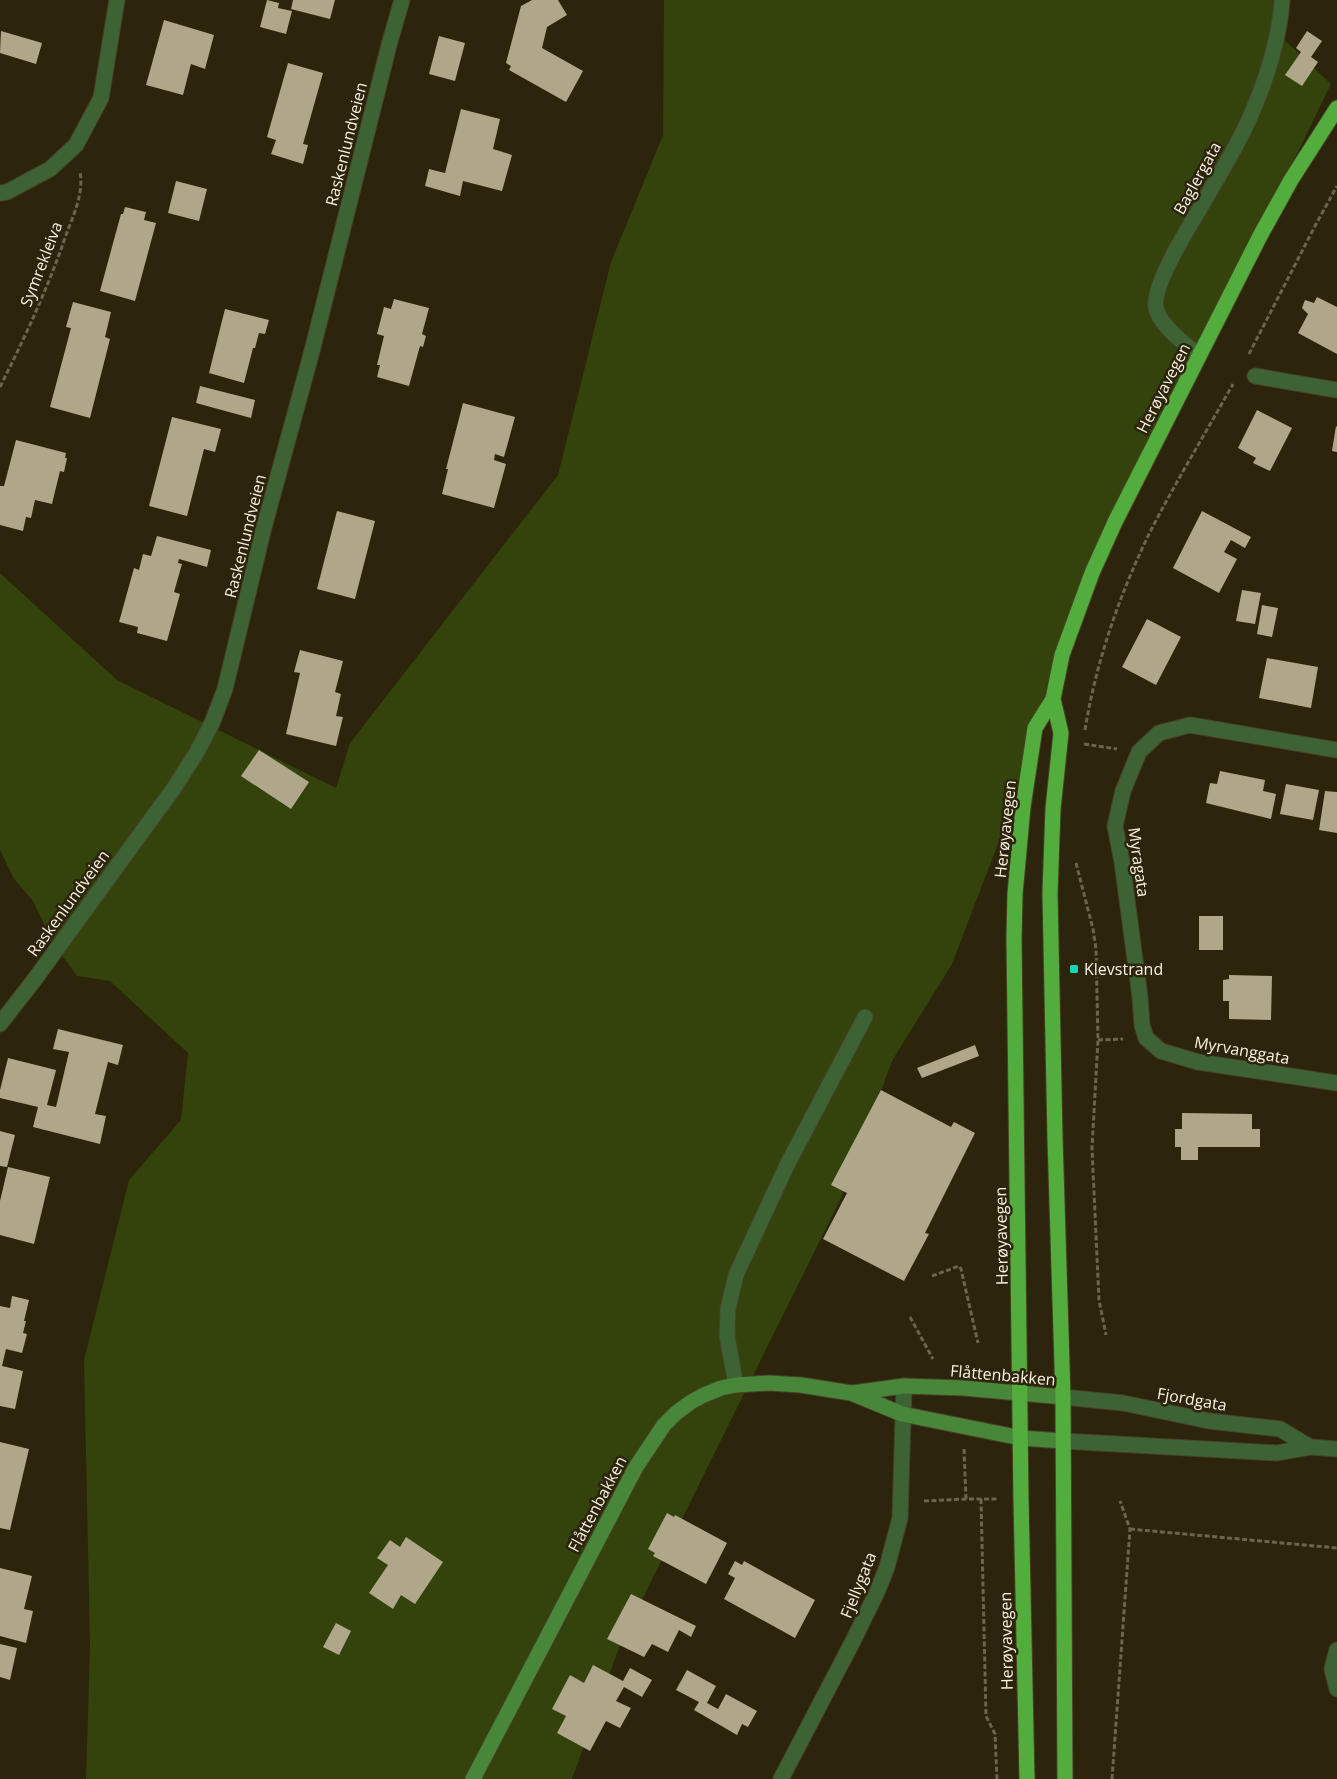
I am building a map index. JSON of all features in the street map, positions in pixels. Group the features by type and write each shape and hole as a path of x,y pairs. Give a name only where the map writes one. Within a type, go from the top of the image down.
{"highway":[{"name":"Herøyavegen","path":"1066,1779 1063,1398 1054,1138 1050,893 1053,809 1061,733 1054,699 1062,655 1092,573 1115,522 1260,236 1282,196 1337,108"},
{"name":"Herøyavegen","path":"1027,1779 1020,1438 1015,894 1023,807 1035,728 1054,699"}],"main road":[{"name":"Flåttenbakken","path":"473,1779 618,1501 650,1445 664,1426 691,1402 721,1388 736,1385 770,1383 801,1385 851,1393 902,1414 1020,1438 1063,1441"},
{"name":"Flåttenbakken","path":"851,1393 904,1386 964,1388 1063,1398"}],"street":[{"path":"0,194 50,169 76,145 101,98 117,0"},
{"name":"Raskenlundveien","path":"0,1024 174,788 197,752 225,689 263,531 312,351 402,0"},
{"name":"Baglergata","path":"1199,355 1186,346 1163,321 1156,308 1157,294 1173,256 1217,180 1253,111 1272,51 1281,15 1282,0"},
{"path":"1256,376 1337,390"},
{"name":"Myragata","path":"1146,1038 1142,1025 1122,862 1115,826 1123,790 1139,752 1159,733 1190,725 1337,750"},
{"path":"736,1385 727,1336 728,1308 736,1275 787,1165 865,1017"},
{"name":"Myrvanggata","path":"1146,1038 1161,1051 1198,1062 1337,1083"},
{"name":"Fjellygata","path":"781,1779 853,1642 877,1592 889,1559 900,1518 904,1386"},
{"name":"Fjordgata","path":"1063,1398 1123,1403 1209,1421 1280,1429 1310,1446"},
{"name":"Fjordgata","path":"1063,1441 1277,1453 1310,1446 1337,1449"},
{"path":"1337,1650 1332,1668 1337,1689"}],"path":[{"name":"Symrekleiva","path":"0,386 33,319 78,202 81,177 76,145"},
{"path":"1083,744 1139,752"},
{"path":"932,1276 959,1266 978,1343"},
{"path":"910,1317 933,1359"},
{"path":"964,1442 966,1499"},
{"path":"901,1503 966,1499 1005,1500"},
{"path":"981,1499 986,1716 995,1734 997,1779"},
{"path":"1112,1779 1130,1529 1120,1501"},
{"path":"1130,1529 1337,1548"}],"green space":[{"path":"664,0 1274,0 1273,29 1331,84 1100,559 1027,768 952,964 892,1061 842,1196 621,1642 572,1779 86,1779 90,1646 84,1360 129,1180 181,1120 188,1053 110,981 77,976 55,946 33,901 14,879 0,850 0,573 117,680 336,788 350,743 558,475 611,262 663,135"}],"building":[{"path":"267,0 279,3 278,8 292,11 286,34 260,27"},
{"path":"293,0 335,0 330,19 291,9"},
{"path":"532,0 558,0 567,15 547,27 542,48 583,71 566,102 509,70 511,66 506,63 521,6"},
{"path":"164,20 214,35 205,69 191,64 183,95 146,85"},
{"path":"1,31 42,43 36,64 0,53"},
{"path":"1307,31 1322,41 1311,57 1318,62 1302,86 1285,75 1301,52 1296,48"},
{"path":"439,36 465,43 455,81 429,74"},
{"path":"288,63 323,73 303,144 308,145 303,164 271,154 276,140 267,137"},
{"path":"461,109 500,119 493,149 512,155 502,191 463,181 460,196 425,186 429,169 445,173"},
{"path":"176,181 207,189 199,221 168,213"},
{"path":"125,207 146,212 144,220 156,223 135,301 100,291 121,214 123,214"},
{"path":"1317,297 1337,307 1337,354 1298,333 1308,314 1302,308 1305,300 1314,303"},
{"path":"394,299 429,308 422,334 426,336 423,347 420,346 409,386 377,377 380,365 377,365 384,336 377,334 384,307 391,309"},
{"path":"73,302 111,312 105,337 110,339 90,418 50,407 71,328 66,327"},
{"path":"225,309 269,320 265,334 259,333 255,348 253,348 244,383 209,373"},
{"path":"200,386 255,400 251,418 196,403"},
{"path":"463,403 515,417 504,457 495,454 494,460 506,464 494,508 442,494 448,469 446,469"},
{"path":"1257,410 1292,428 1270,471 1253,463 1256,458 1238,448"},
{"path":"172,417 221,429 215,452 204,449 187,516 149,506"},
{"path":"1337,427 1337,452 1332,451"},
{"path":"16,440 66,453 65,458 67,458 64,472 60,471 52,504 35,500 31,518 26,517 23,531 0,525 0,486 4,486"},
{"path":"337,511 375,521 355,599 317,589"},
{"path":"1202,511 1251,537 1245,548 1231,540 1224,552 1237,559 1219,593 1173,568"},
{"path":"157,536 211,550 207,567 179,559 178,563 182,564 174,592 180,594 167,641 137,633 138,627 119,622 134,568 139,570 143,554 151,556"},
{"path":"1242,590 1261,593 1255,624 1236,621"},
{"path":"1262,605 1278,608 1272,637 1257,634"},
{"path":"1147,619 1181,637 1156,685 1122,667"},
{"path":"300,650 343,661 335,692 341,694 336,716 343,717 336,746 286,734 300,673 294,672"},
{"path":"1267,658 1318,667 1311,708 1259,698"},
{"path":"259,750 309,782 291,809 241,776"},
{"path":"1220,771 1265,780 1263,791 1276,794 1271,819 1206,803 1210,783 1217,784"},
{"path":"1286,784 1319,790 1313,820 1280,814"},
{"path":"1325,791 1337,792 1337,833 1319,830"},
{"path":"1199,916 1223,916 1223,950 1199,950"},
{"path":"1229,975 1272,976 1271,1020 1229,1019 1229,1001 1223,1001 1223,980 1229,979"},
{"path":"58,1029 123,1045 118,1065 108,1062 95,1114 106,1116 100,1144 33,1127 38,1107 0,1098 0,1090 8,1058 56,1070 47,1105 56,1107 69,1052 53,1049"},
{"path":"975,1045 979,1056 922,1078 917,1068"},
{"path":"881,1090 951,1127 954,1122 975,1133 925,1233 929,1234 904,1281 823,1239 847,1193 831,1185"},
{"path":"1182,1113 1252,1114 1252,1129 1260,1129 1260,1147 1198,1147 1198,1160 1181,1160 1181,1147 1175,1147 1175,1129 1182,1129"},
{"path":"0,1131 15,1135 7,1167 0,1166"},
{"path":"8,1167 50,1177 34,1244 0,1235 0,1201"},
{"path":"12,1296 29,1300 23,1333 27,1334 22,1353 6,1349 2,1366 23,1371 15,1409 0,1406 0,1306 10,1308"},
{"path":"0,1442 29,1449 10,1530 0,1528"},
{"path":"667,1513 674,1517 675,1515 727,1543 706,1584 653,1556 655,1553 648,1549"},
{"path":"406,1537 443,1562 415,1604 401,1595 393,1609 369,1593 388,1565 377,1558 390,1540 400,1547"},
{"path":"735,1561 742,1565 744,1561 815,1600 795,1638 724,1599 735,1578 728,1574"},
{"path":"0,1568 32,1576 24,1609 33,1611 26,1643 0,1636"},
{"path":"631,1594 696,1626 691,1637 679,1630 668,1652 652,1644 644,1657 607,1639"},
{"path":"336,1623 351,1631 339,1655 323,1647"},
{"path":"0,1644 17,1648 10,1680 0,1677"},
{"path":"593,1665 623,1681 630,1668 652,1680 642,1697 624,1687 616,1701 631,1708 620,1728 606,1721 590,1751 557,1733 566,1716 552,1709 570,1675 584,1683"},
{"path":"687,1670 716,1686 707,1703 718,1709 726,1694 757,1711 748,1727 742,1724 737,1735 694,1710 699,1702 676,1690"}],"place":[{"name":"Klevstrand","path":"1074,969"}]}
